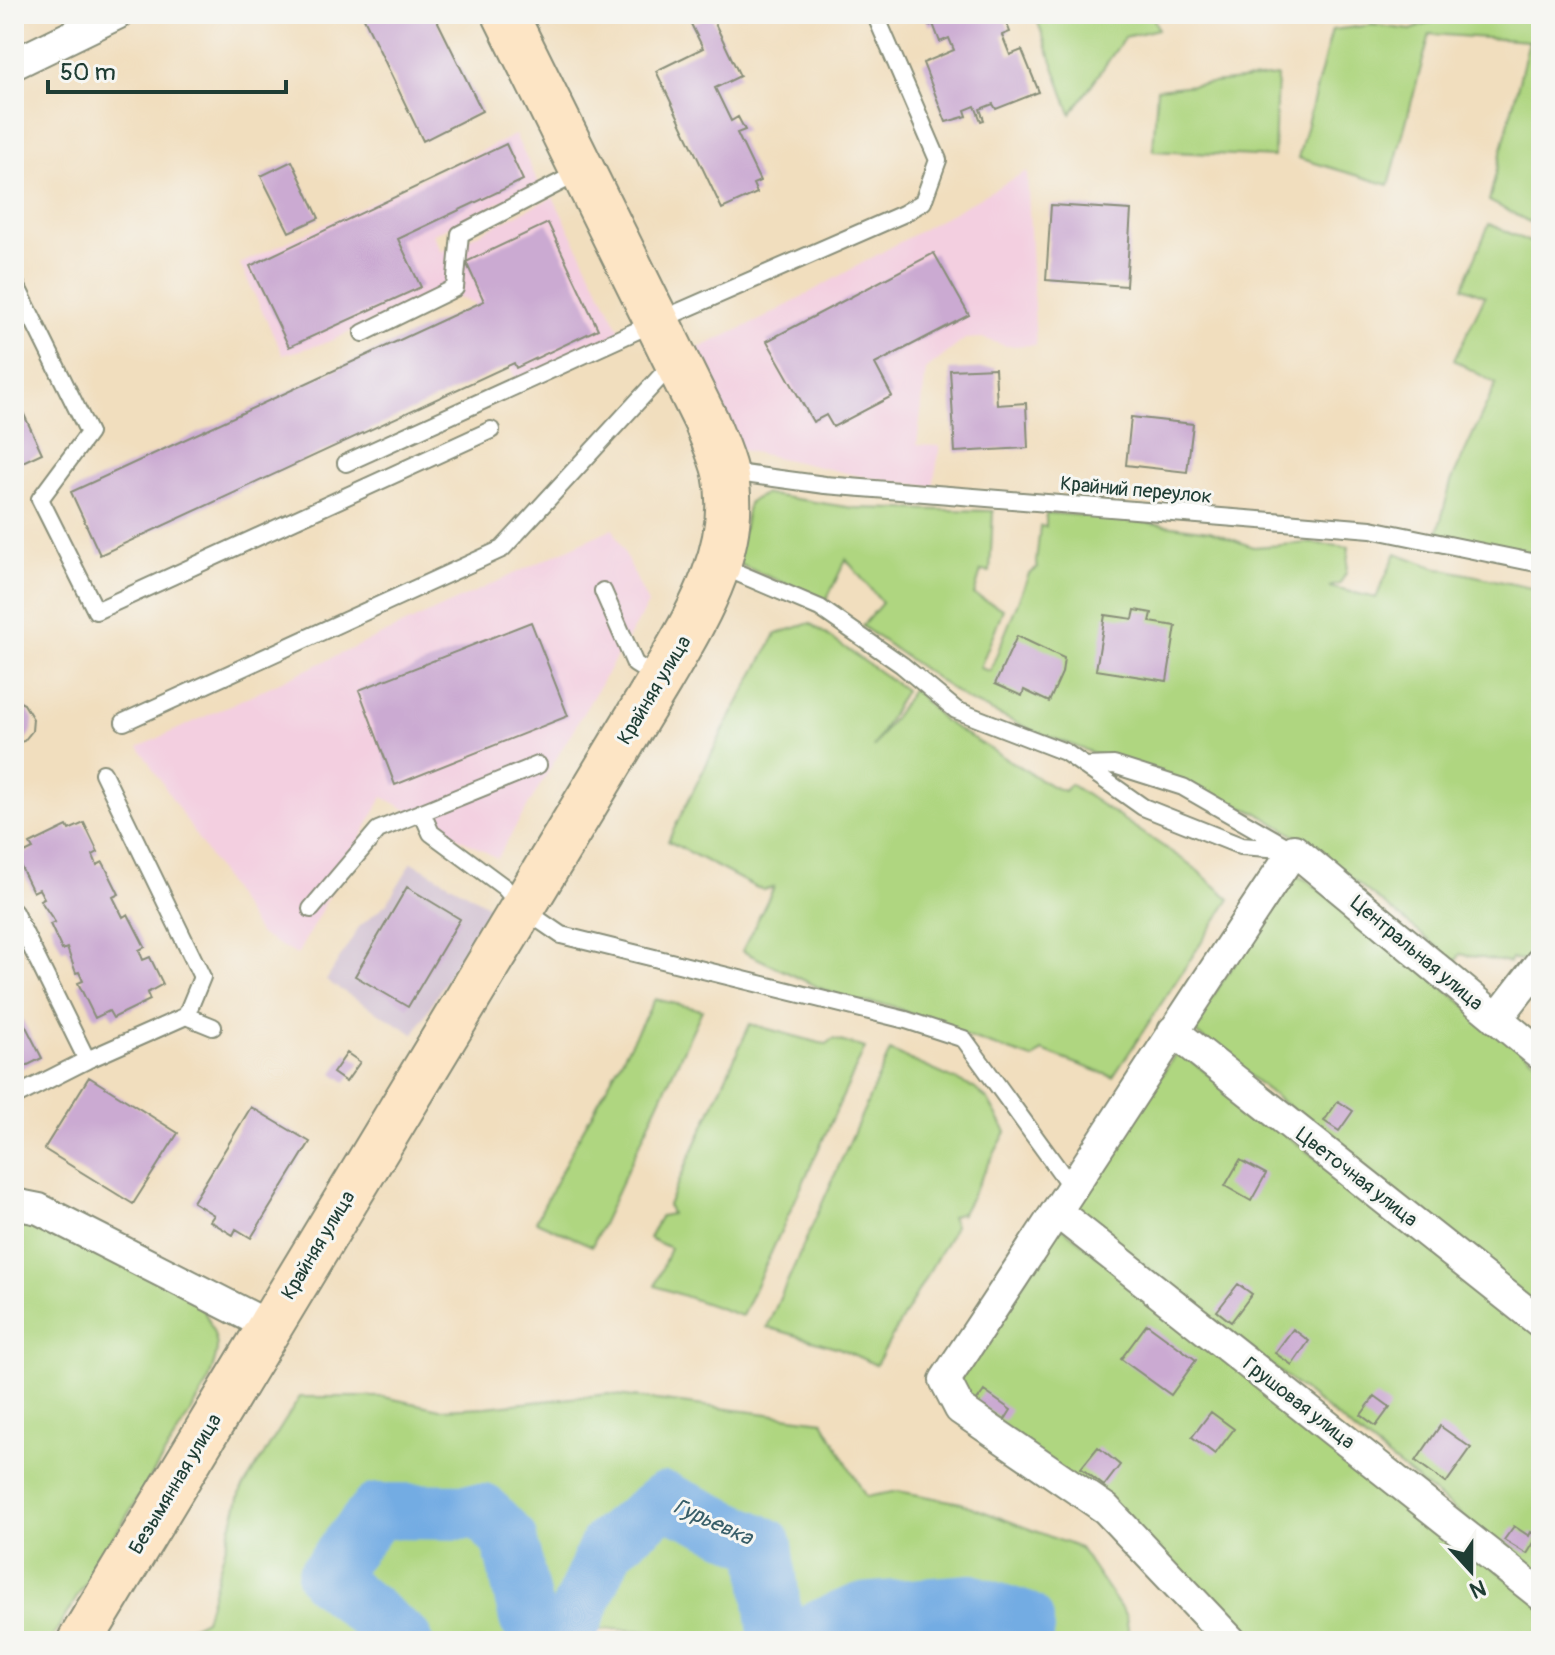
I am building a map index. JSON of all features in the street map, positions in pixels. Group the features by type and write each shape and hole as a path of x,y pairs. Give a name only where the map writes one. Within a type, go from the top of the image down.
{"main road":[{"name":"Крайняя улица","path":"269,1326 695,620 718,565 729,510 725,472 706,421 505,14"},
{"name":"Безымянная улица","path":"80,1641 269,1326"}],"street":[{"path":"14,64 117,14"},
{"path":"1231,1641 1106,1509 960,1409 945,1380 1294,850"},
{"name":"Центральная улица","path":"1294,850 1541,1055"},
{"path":"1497,1019 1541,962"},
{"name":"Цветочная улица","path":"1173,1031 1541,1323"},
{"name":"Грушовая улица","path":"1065,1200 1541,1595"},
{"path":"14,1204 39,1209 269,1326"}],"lane":[{"path":"346,463 668,340 923,202 938,160 875,14"},
{"path":"363,333 455,288 460,234 584,171"},
{"path":"14,281 89,433 40,499 96,611 491,430"},
{"path":"124,722 502,549 668,340"},
{"name":"Крайний переулок","path":"725,472 825,485 1371,529 1541,564"},
{"path":"718,565 820,608 902,665 956,710 1065,752 1143,807 1241,846 1294,850"},
{"path":"603,591 635,664 660,680"},
{"path":"311,909 378,830 538,765"},
{"path":"1084,766 1114,765 1183,787 1294,850"},
{"path":"14,1097 186,1016 202,977 103,773"},
{"path":"422,813 431,833 504,887 523,909 561,935 906,1020 964,1039 1065,1200"},
{"path":"14,912 87,1060"},
{"path":"186,1016 213,1027"}],"shaded area":[{"path":"515,135 539,184 433,234 441,252 553,197 623,336 519,386 481,307 449,293 446,288 328,342 283,355 240,264"},
{"path":"1027,171 1036,345 1006,346 982,338 965,339 926,370 917,445 940,446 933,487 869,478 730,447 688,353 764,318"},
{"path":"613,528 648,604 497,858 383,797 297,955 259,934 139,747"},
{"path":"412,862 489,906 414,1034 326,981 359,927 387,903"}],"green space":[{"path":"1035,14 1152,14 1158,29 1125,37 1071,114"},
{"path":"1453,14 1541,14 1541,228 1489,201 1529,41 1430,34 1389,185 1298,158 1332,30 1372,25 1411,30"},
{"path":"1277,76 1274,157 1153,151 1157,89"},
{"path":"1489,224 1541,247 1541,554 1509,552 1437,535 1451,482 1496,384 1454,360 1485,296 1463,287"},
{"path":"764,494 853,508 993,511 990,572 981,571 974,595 1003,609 980,668 990,671 1029,574 1038,568 1040,526 1046,527 1046,513 1210,531 1253,547 1310,543 1349,547 1346,573 1340,584 1329,587 1376,598 1396,553 1434,567 1541,590 1541,946 1530,960 1511,959 1509,963 1460,954 1456,962 1310,845 1258,813 1036,732 967,700 862,626 882,603 846,559 826,601 736,563 749,502"},
{"path":"810,623 905,690 873,748 913,689 944,721 1053,787 1064,791 1070,784 1191,865 1230,899 1113,1077 1042,1051 1033,1059 962,1035 889,1005 857,1002 742,951 774,887 764,890 755,887 668,841 776,634"},
{"path":"1297,876 1307,880 1541,1065 1541,1309 1191,1029 1287,884"},
{"path":"655,999 702,1010 592,1246 536,1221"},
{"path":"750,1024 820,1043 827,1044 833,1039 865,1048 742,1316 655,1286 670,1248 649,1238 661,1216 671,1214 668,1205"},
{"path":"1178,1050 1541,1335 1541,1578 1074,1210"},
{"path":"890,1051 974,1088 988,1100 1006,1132 961,1215 951,1217 955,1226 876,1365 839,1348 767,1327"},
{"path":"14,1224 87,1243 166,1280 202,1309 212,1328 217,1348 208,1384 50,1641 14,1641"},
{"path":"1060,1226 1541,1605 1541,1641 1245,1641 964,1399 960,1379"},
{"path":"609,1394 823,1421 866,1497 898,1491 961,1503 1080,1548 1126,1616 1130,1641 650,1641 648,1631 611,1629 554,1635 556,1641 163,1641 205,1620 241,1491 300,1397 384,1397 440,1409"}],"building":[{"path":"362,14 434,14 482,111 423,141"},
{"path":"924,14 1003,14 1010,32 1002,35 1010,55 1022,50 1039,92 996,109 993,104 980,109 984,120 981,121 975,106 965,110 967,116 946,122 923,63 954,50 949,38 940,42 933,24 929,26"},
{"path":"711,15 740,76 715,88 731,121 738,117 745,130 737,133 760,181 753,184 757,193 722,209 656,71 703,48 691,24"},
{"path":"506,144 523,180 398,239 421,287 289,347 250,266"},
{"path":"292,161 319,218 289,232 261,176"},
{"path":"1051,205 1131,210 1126,286 1046,280"},
{"path":"548,223 598,329 516,368 514,363 100,555 71,492 484,301 466,262"},
{"path":"934,253 969,315 875,364 892,396 833,427 826,415 813,422 767,341"},
{"path":"995,368 997,405 1026,403 1028,448 955,452 950,370"},
{"path":"14,393 42,453 14,466"},
{"path":"1131,417 1193,424 1187,472 1126,465"},
{"path":"1135,610 1152,613 1150,622 1176,626 1167,681 1096,670 1105,615 1133,619"},
{"path":"531,622 568,716 395,785 359,690"},
{"path":"1017,636 1064,658 1062,673 1049,702 1024,690 1022,696 995,684"},
{"path":"14,699 24,704 33,719 32,731 24,741 14,744"},
{"path":"84,823 98,852 93,855 97,865 103,862 119,894 113,897 123,917 128,914 145,947 139,950 143,960 150,957 163,984 147,993 150,1000 113,1018 109,1011 95,1018 78,983 83,981 79,972 76,973 67,948 62,950 50,924 55,922 40,900 44,898 39,889 33,892 16,857 33,849 30,844 67,826 69,830"},
{"path":"407,887 460,919 408,1007 355,976"},
{"path":"14,1008 42,1058 14,1072"},
{"path":"347,1053 360,1062 346,1082 333,1073"},
{"path":"89,1077 178,1133 133,1204 44,1149"},
{"path":"1338,1101 1353,1111 1339,1131 1324,1121"},
{"path":"251,1107 310,1142 251,1238 236,1229 233,1235 210,1221 214,1215 193,1202"},
{"path":"1240,1160 1266,1174 1251,1201 1225,1186"},
{"path":"1238,1284 1252,1294 1231,1322 1217,1311"},
{"path":"1147,1324 1196,1360 1171,1395 1121,1359"},
{"path":"1293,1329 1309,1341 1292,1365 1275,1353"},
{"path":"984,1391 1011,1410 1004,1421 976,1402"},
{"path":"1375,1396 1390,1407 1376,1426 1361,1415"},
{"path":"1211,1412 1234,1429 1215,1454 1192,1437"},
{"path":"1440,1426 1471,1448 1446,1483 1416,1461"},
{"path":"1098,1447 1120,1465 1104,1486 1081,1468"},
{"path":"1514,1526 1529,1536 1531,1532 1538,1536 1527,1554 1504,1540"}],"waterway":[{"name":"Гурьевка","path":"405,1641 325,1576 377,1511 483,1512 509,1539 527,1618 566,1639 607,1546 665,1500 765,1545 777,1641"},
{"name":"Гурьевка","path":"788,1641 861,1611 971,1602 1026,1620 1026,1641"}]}
